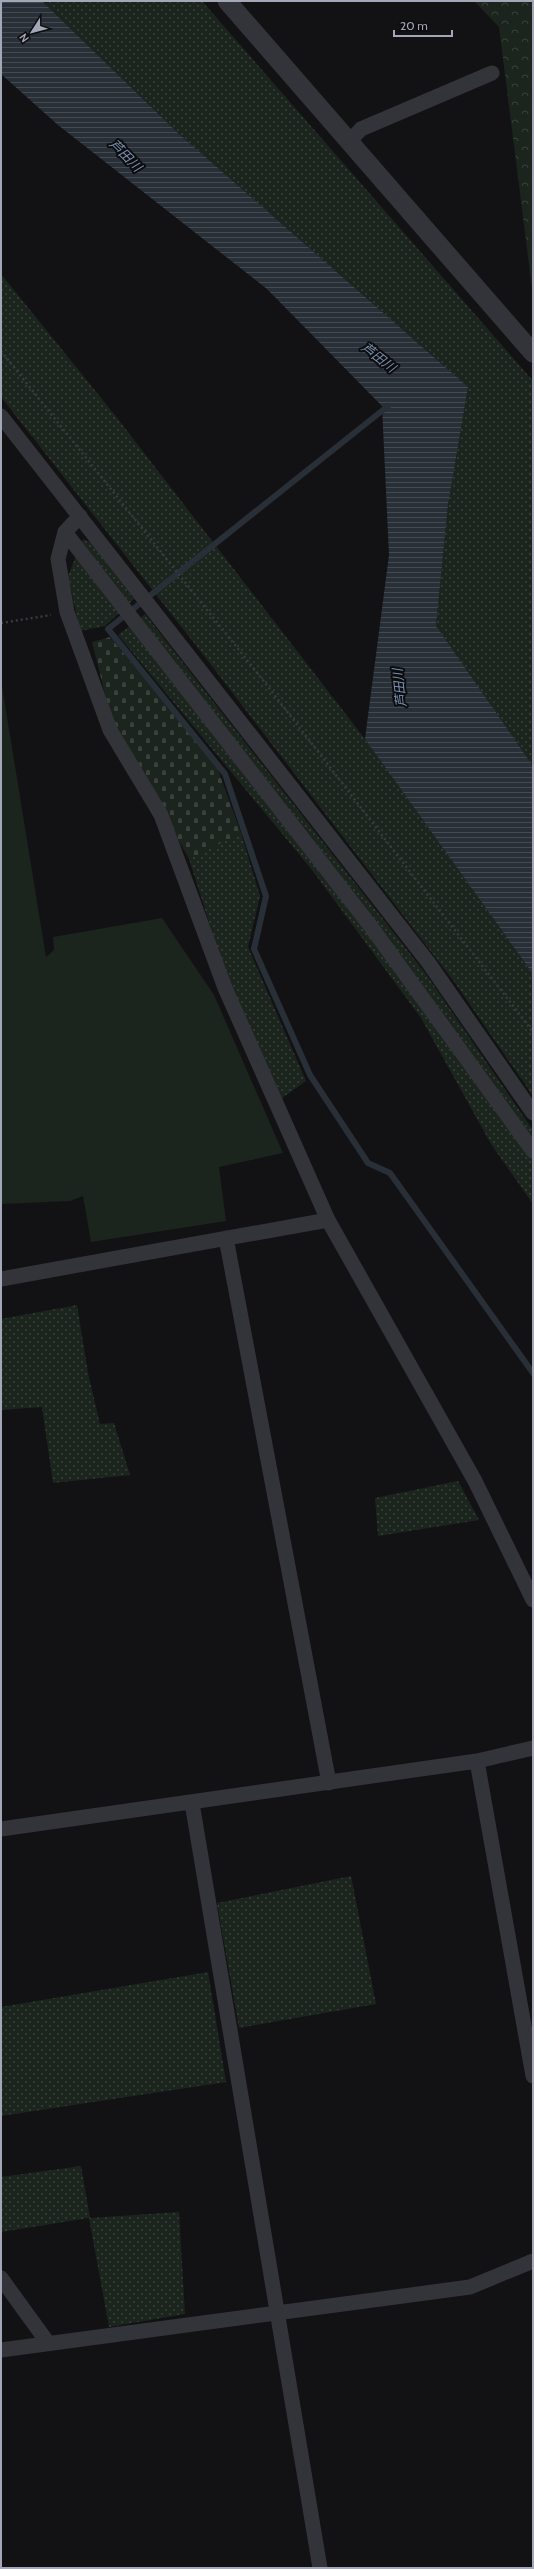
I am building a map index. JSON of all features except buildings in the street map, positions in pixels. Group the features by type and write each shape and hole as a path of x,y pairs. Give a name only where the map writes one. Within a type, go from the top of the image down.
{"street":[{"path":"227,1 533,353"},
{"path":"349,142 361,129 492,73"},
{"path":"1,416 428,962 533,1113"},
{"path":"80,516 64,532 58,559 67,612 110,730 161,815 225,988 328,1220 475,1481 533,1600"},
{"path":"64,532 372,928 533,1151"},
{"path":"1,1278 328,1220"},
{"path":"226,1238 329,1783"},
{"path":"2,1825 192,1803 478,1761 533,1748"},
{"path":"478,1761 533,2076"},
{"path":"192,1803 275,2312 320,2568"},
{"path":"1,2350 470,2287 533,2262"},
{"path":"1,2278 48,2343"}],"path":[{"path":"1,351 261,678 533,1032"},
{"path":"1,623 67,612"}],"green space":[{"path":"42,1 202,1 533,381 533,766 436,627 448,505 468,387 178,133"},
{"path":"474,1 533,1 533,296 499,27"},
{"path":"1,274 114,414 365,739 533,974 533,1096 455,983 205,657 1,397"},
{"path":"83,539 92,543 134,599 105,626 80,631 68,576"},
{"path":"145,614 426,974 533,1130 533,1204 491,1144 421,1018 312,870 118,635"},
{"path":"110,637 217,767 241,833 189,859 112,722 92,642"},
{"path":"1,680 46,957 54,950 53,937 162,918 214,995 283,1153 219,1167 226,1221 91,1242 83,1196 70,1201 1,1204"},
{"path":"241,833 260,896 248,947 306,1081 282,1098 224,969 189,859"},
{"path":"77,1305 88,1373 100,1424 114,1423 130,1475 53,1483 42,1407 1,1410 1,1319"},
{"path":"458,1481 479,1520 378,1536 375,1498"},
{"path":"351,1876 376,2004 239,2028 217,1903"},
{"path":"208,1972 226,2082 1,2116 1,2007"},
{"path":"81,2166 90,2218 179,2212 185,2314 109,2327 89,2218 1,2232 1,2177"}],"water":[{"name":"芦田川","path":"1,1 42,1 178,133 468,387 448,505 436,626 533,766 533,974 365,739 389,555 382,406 267,289 58,125 1,74"}],"waterway":[{"path":"388,406 108,629 225,774 266,896 254,949 310,1075 368,1163 390,1173 533,1373"}]}
